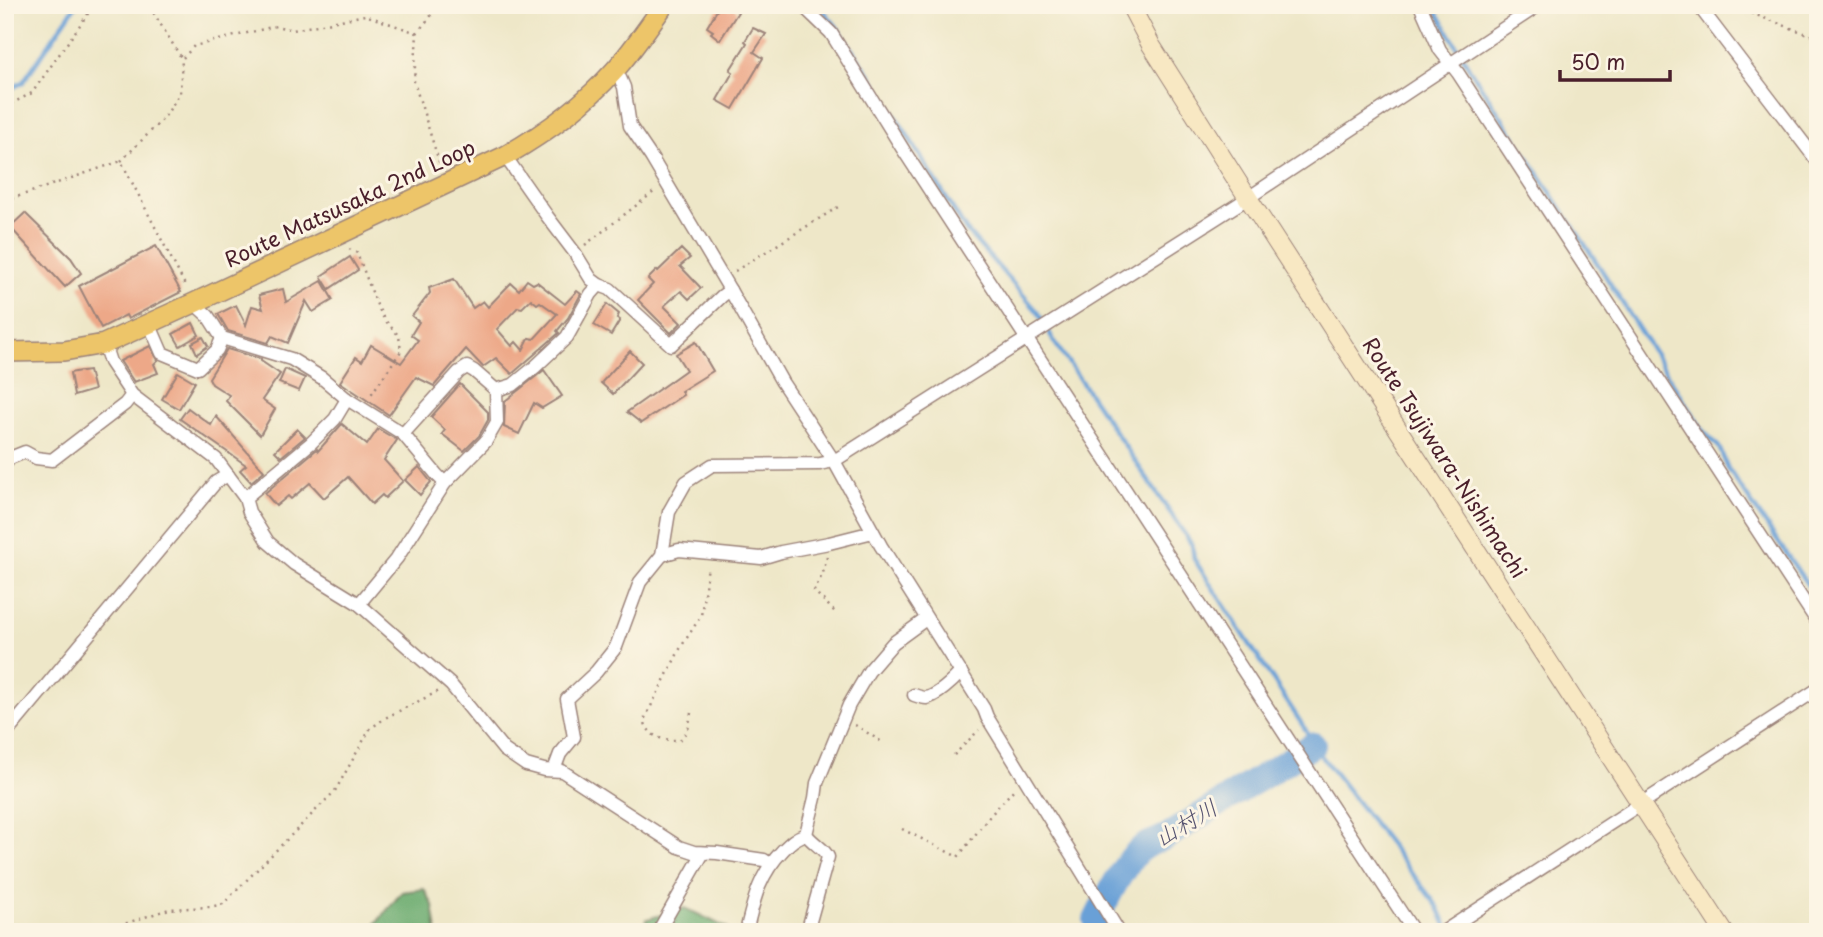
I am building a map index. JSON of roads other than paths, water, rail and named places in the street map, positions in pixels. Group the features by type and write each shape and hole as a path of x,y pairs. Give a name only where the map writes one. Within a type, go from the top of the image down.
{"main road":[{"name":"Route Matsusaka 2nd Loop","path":"5,352 64,351 104,344 505,156 541,135 582,103 616,69 664,5"},
{"name":"Route Tsujiwara-Nishimachi","path":"1130,5 1151,45 1248,198 1724,932"}],"street":[{"path":"802,5 831,33 904,151 1414,932"},
{"path":"1420,5 1440,51 1458,73 1818,623"},
{"path":"554,770 561,754 574,737 567,699 596,672 616,647 640,582 662,555 670,512 686,482 712,466 820,464 834,461 1248,198 1539,5"},
{"path":"1699,5 1818,162"},
{"path":"616,69 624,88 630,126 727,284 782,382 834,461 873,532 1119,932"},
{"path":"505,156 592,279 598,285 610,289 671,345 727,284"},
{"path":"496,390 513,385 567,337 598,285"},
{"path":"194,303 208,316 222,338 290,359 322,378 346,399 403,434 445,483"},
{"path":"149,323 162,353 198,368 217,350 222,338"},
{"path":"104,344 110,362 132,395 216,459 245,498 249,512 268,542 294,564 359,604 451,685 504,750 526,765 562,771 679,847 694,852 764,860 770,864"},
{"path":"359,604 397,558 445,483 486,442 497,422 496,390 467,367 459,372 403,434"},
{"path":"5,464 10,458 25,452 52,460 125,404 132,395"},
{"path":"245,498 311,443 335,419 346,399"},
{"path":"5,735 216,482 228,475"},
{"path":"662,555 679,550 761,558 873,532"},
{"path":"806,834 816,799 817,783 849,705 869,671 893,643 926,619"},
{"path":"914,695 925,698 934,694 961,672"},
{"path":"1443,932 1818,689"},
{"path":"746,932 759,884 770,864 794,838 806,834"},
{"path":"806,834 828,857 807,932"},
{"path":"658,932 703,853"}],"waterway":[{"path":"5,92 23,82 76,5"},
{"path":"819,5 870,75 966,230 1038,312 1055,343 1192,545 1194,559 1313,745 1438,907 1447,927"},
{"path":"1433,5 1471,71 1703,431 1719,447 1728,469 1818,600"},
{"name":"山村川","path":"1103,932 1096,920 1117,880 1138,852 1313,745"}]}
